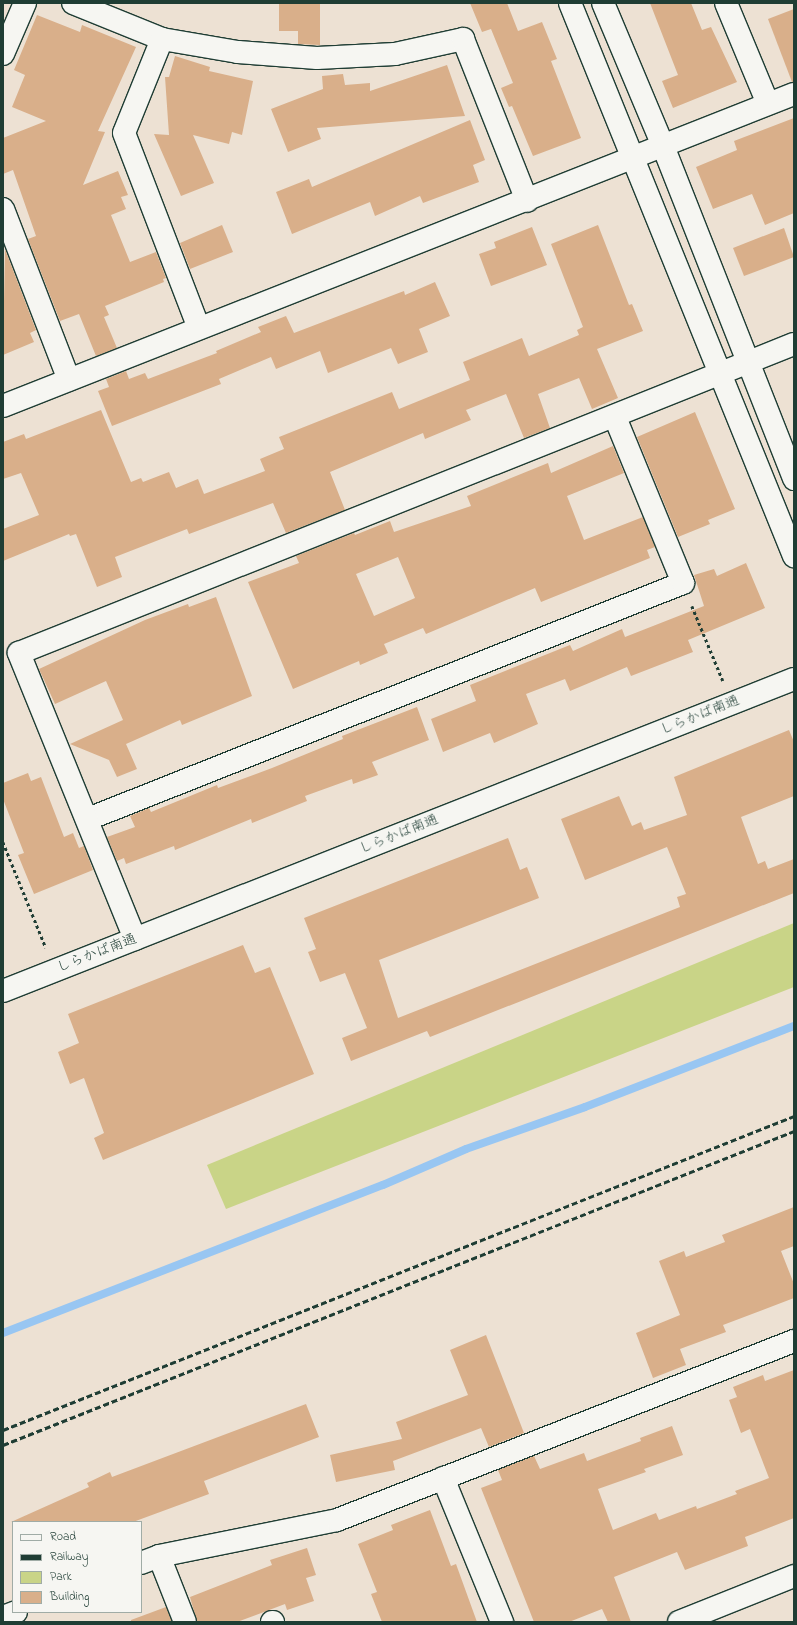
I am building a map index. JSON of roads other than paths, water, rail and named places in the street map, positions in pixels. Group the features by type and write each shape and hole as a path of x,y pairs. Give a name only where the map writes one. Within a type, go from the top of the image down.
{"street":[{"path":"3,54 25,3"},
{"path":"73,3 162,39 238,52 317,58 395,54 463,39 527,201"},
{"path":"570,3 794,556"},
{"path":"603,3 663,146 794,478"},
{"path":"726,3 768,104"},
{"path":"162,39 124,133 199,328"},
{"path":"3,406 199,328 527,201 794,94"},
{"path":"3,208 69,380"},
{"path":"135,939 88,819 19,653 615,417 794,344"},
{"path":"88,819 683,582 615,417"},
{"name":"しらかば南通","path":"3,991 794,679"},
{"path":"185,1622 150,1560 337,1520 794,1341"},
{"path":"443,1478 502,1622"},
{"path":"678,1622 794,1576"},
{"path":"3,1617 13,1613"}],"waterway":[{"path":"3,1333 383,1185 466,1149 585,1107 794,1026"}],"railway":[{"path":"3,1430 794,1116"},
{"path":"3,1445 794,1131"}]}
